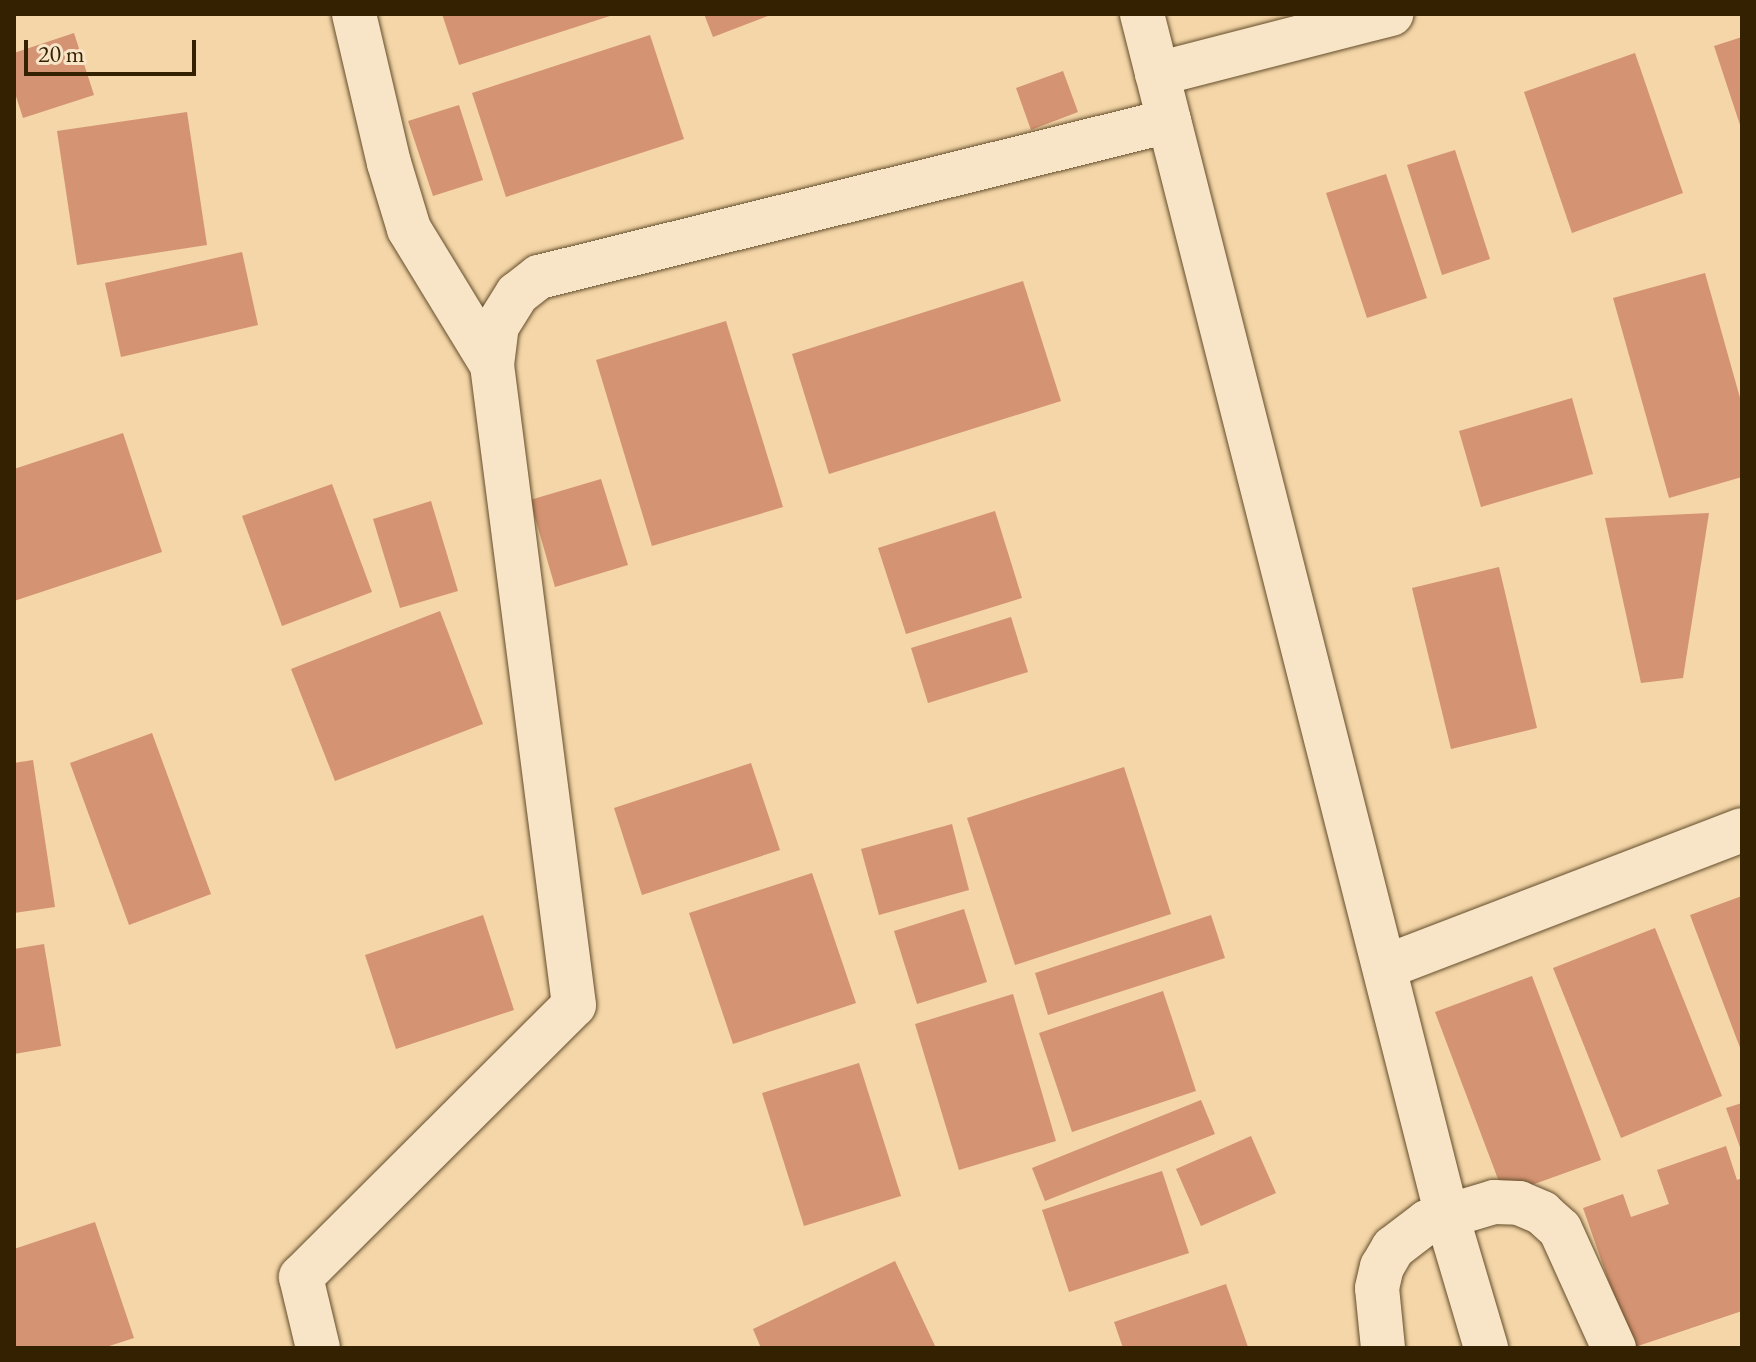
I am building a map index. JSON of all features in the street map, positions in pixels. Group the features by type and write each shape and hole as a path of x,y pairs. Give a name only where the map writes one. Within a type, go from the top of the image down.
{"street":[{"path":"354,14 389,163 409,229 492,365"},
{"path":"1142,14 1447,1216 1486,1348"},
{"path":"1157,74 1391,14"},
{"path":"318,1348 301,1277 574,1005 492,365 497,326 517,294 539,277 1169,121"},
{"path":"1385,967 1742,830"},
{"path":"1383,1348 1377,1309 1382,1267 1393,1248 1409,1233 1447,1216 1494,1202 1519,1203 1542,1213 1560,1229 1614,1348"}],"building":[{"path":"442,14 613,14 613,15 459,65"},
{"path":"704,14 773,14 713,37"},
{"path":"74,33 94,95 23,118 14,90 14,53"},
{"path":"650,35 684,139 506,197 472,93"},
{"path":"1742,37 1742,128 1741,128 1714,46"},
{"path":"1635,53 1683,193 1572,233 1524,92"},
{"path":"1063,71 1078,112 1031,130 1016,88"},
{"path":"459,105 483,180 433,196 408,121"},
{"path":"187,112 207,245 77,265 57,131"},
{"path":"1455,150 1490,259 1442,275 1407,165"},
{"path":"1386,174 1427,298 1367,318 1326,193"},
{"path":"242,252 258,325 121,357 105,283"},
{"path":"1705,273 1742,405 1742,477 1669,498 1613,298"},
{"path":"1023,281 1061,401 829,474 792,354"},
{"path":"726,321 783,507 652,546 596,360"},
{"path":"1572,398 1593,474 1481,507 1459,431"},
{"path":"123,433 162,552 14,601 14,469"},
{"path":"601,479 628,565 555,587 530,500"},
{"path":"332,484 372,592 282,626 242,516"},
{"path":"431,501 458,591 400,608 373,519"},
{"path":"995,511 1022,598 906,634 878,548"},
{"path":"1709,513 1683,678 1641,683 1605,518"},
{"path":"1499,567 1537,728 1451,749 1412,588"},
{"path":"440,611 483,724 335,781 291,669"},
{"path":"1011,617 1028,672 928,703 911,648"},
{"path":"152,733 211,894 129,925 70,763"},
{"path":"33,760 55,907 14,913 14,763"},
{"path":"751,763 780,850 642,895 614,808"},
{"path":"1124,767 1171,914 1015,965 967,818"},
{"path":"952,824 969,890 879,915 861,849"},
{"path":"812,873 856,1003 733,1044 689,913"},
{"path":"1742,896 1742,1053 1690,915"},
{"path":"964,909 987,982 917,1004 894,931"},
{"path":"483,915 514,1010 396,1049 365,955"},
{"path":"1211,915 1225,958 1048,1015 1035,973"},
{"path":"1655,928 1722,1096 1621,1138 1553,968"},
{"path":"44,944 61,1046 14,1054 14,949"},
{"path":"1532,976 1601,1160 1504,1195 1435,1012"},
{"path":"1163,991 1196,1091 1072,1132 1039,1033"},
{"path":"1013,994 1056,1141 959,1170 915,1024"},
{"path":"859,1063 901,1196 804,1226 762,1093"},
{"path":"1201,1100 1215,1134 1045,1201 1032,1168"},
{"path":"1742,1103 1742,1153 1726,1108"},
{"path":"1251,1136 1276,1193 1201,1226 1176,1169"},
{"path":"1726,1146 1737,1180 1742,1178 1742,1311 1632,1348 1583,1208 1623,1194 1631,1217 1669,1204 1657,1170"},
{"path":"1162,1171 1189,1253 1069,1292 1042,1210"},
{"path":"95,1222 134,1338 103,1348 14,1348 14,1249"},
{"path":"895,1261 936,1348 761,1348 753,1329"},
{"path":"1226,1284 1248,1347 1123,1348 1114,1322"}]}
